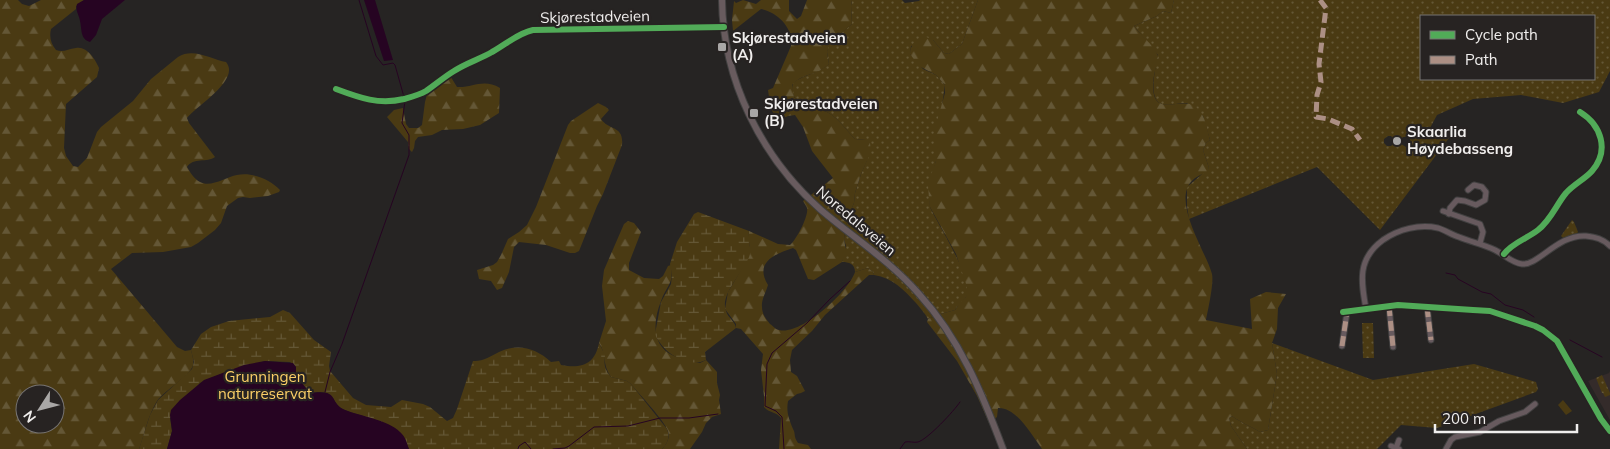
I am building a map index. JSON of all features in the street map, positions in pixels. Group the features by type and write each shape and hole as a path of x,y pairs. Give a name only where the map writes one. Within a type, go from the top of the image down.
{"main road":[{"name":"Noredalsveien","path":"722,0 729,57 742,99 756,129 787,174 809,198 889,265 930,306 951,334 972,371 1003,449"}],"street":[{"name":"Skjørestadveien","path":"336,89 365,100 383,102 410,97 426,91 460,67 533,30 724,27"},
{"path":"1504,254 1509,248 1528,238 1543,226 1550,219 1565,194 1589,174 1598,162 1601,151 1600,136 1594,124 1580,112"},
{"path":"1449,214 1450,208 1457,200 1476,205 1485,200 1486,193 1482,186 1474,185 1468,190"},
{"path":"1443,212 1480,224 1483,232 1480,244"},
{"path":"1366,309 1362,282 1363,268 1369,255 1385,239 1404,230 1425,226 1438,228 1504,254 1519,263 1528,263 1560,242 1584,235 1597,237 1610,246"},
{"path":"1389,306 1393,347"},
{"path":"1342,346 1345,312 1389,306 1490,312 1544,330 1557,341 1601,419 1610,431"},
{"path":"1427,307 1431,340"},
{"path":"1446,449 1455,437 1480,432 1503,419 1526,412 1535,404"},
{"path":"1396,448 1399,440"}],"shaded area":[{"path":"84,0 125,0 102,19 96,35 90,42 84,39 76,9 77,4"},
{"path":"364,0 375,0 393,60 384,61"},
{"path":"265,361 293,363 296,367 296,376 310,393 326,393 333,397 337,404 345,410 388,424 400,432 406,440 409,449 167,449 172,431 171,410 180,400 204,380 244,365"},
{"path":"1610,371 1610,420 1588,381"}],"green space":[{"path":"0,0 18,0 22,4 29,6 41,0 84,0 51,29 50,35 56,50 84,49 93,57 99,68 97,77 66,104 64,148 66,156 73,166 78,167 87,158 97,132 101,127 133,101 151,79 178,57 190,53 226,62 229,69 228,77 223,84 187,118 215,157 193,162 187,167 188,169 196,179 204,184 214,183 243,174 266,180 280,190 268,196 238,198 227,206 221,223 215,230 191,247 163,252 132,253 111,269 177,347 185,351 191,350 193,359 193,365 188,373 165,393 154,406 139,449 0,449"},
{"path":"743,0 756,4 761,0 789,0 789,11 797,19 801,16 807,0 852,0 852,24 830,43 827,52 829,64 820,71 800,78 792,85 794,97 802,108 820,109 827,112 838,120 855,139 866,140 870,143 871,152 861,174 854,203 847,219 844,239 846,251 842,262 814,280 808,279 796,250 793,248 773,256 768,260 763,270 768,285 762,302 763,312 770,324 779,330 788,330 799,326 823,310 844,290 855,272 868,268 874,275 869,275 825,315 812,331 792,350 790,360 791,372 797,376 805,391 788,401 788,415 798,443 808,445 811,449 779,449 781,418 764,407 761,370 763,354 741,329 736,328 736,324 725,309 728,292 747,260 750,246 748,239 749,231 778,244 790,245 799,233 806,216 807,208 803,201 833,178 812,151 803,127 795,115 781,119 772,111 768,90 773,88 791,46 790,33 784,22 773,14 761,9 733,31 734,1 736,3"},
{"path":"852,0 902,0 905,3 920,0 978,0 962,44 949,54 944,53 933,40 911,46 910,54 923,69 936,75 945,85 936,148 936,161 929,187 930,207 960,264 967,287 966,297 955,310 928,319 912,298 892,282 874,275 868,268 855,272 851,264 842,262 846,246 844,239 847,219 867,160 866,140 855,139 838,120 827,112 820,109 802,108 793,93 793,83 829,64 827,52 829,43 852,24"},
{"path":"978,0 1174,0 1171,13 1163,11 1157,16 1134,26 1154,48 1158,56 1153,81 1155,98 1158,102 1168,105 1187,103 1192,105 1200,112 1207,127 1210,140 1206,143 1203,150 1209,168 1206,173 1193,180 1187,191 1186,204 1189,219 1212,274 1212,290 1206,320 1252,329 1250,299 1266,292 1286,294 1278,308 1277,329 1272,343 1277,374 1268,430 1260,432 1232,416 1229,418 1231,426 1247,449 1042,449 1018,417 1005,409 998,408 997,417 989,423 977,396 957,361 927,322 928,319 937,315 955,310 966,297 967,287 956,254 930,207 929,199 928,183 936,161 934,132 945,93 945,85 936,75 919,66 910,54 910,51 914,43 924,36 933,40 944,53 949,54 962,44"},
{"path":"1174,0 1610,0 1610,71 1599,92 1563,103 1521,95 1473,99 1437,115 1430,128 1449,138 1380,230 1317,167 1189,219 1187,187 1209,168 1203,150 1206,143 1210,140 1203,116 1187,103 1165,105 1157,101 1154,90 1154,74 1158,55 1134,26 1157,16 1163,11 1171,13","holes":["1391,136 1394,139 1408,137 1411,143 1406,147 1394,143 1391,146 1387,146 1384,143 1384,139"]},
{"path":"449,74 457,87 488,84 500,88 499,113 480,125 463,129 442,130 432,135 418,137 412,152 409,149 408,142 387,117 394,110 403,108 406,124 409,128 418,128 422,125 428,91"},
{"path":"598,103 609,110 601,119 621,134 622,145 579,251 570,253 546,245 519,242 514,247 509,272 502,288 497,290 491,281 479,279 477,270 497,262 508,239 527,225 568,125"},
{"path":"698,212 749,231 750,254 726,297 726,311 736,328 705,352 706,360 691,362 669,353 658,341 655,334 661,302 671,284 670,264 677,242 694,214"},
{"path":"1572,220 1578,232 1576,235 1563,238 1561,236"},
{"path":"628,221 634,223 641,232 629,263 629,270 644,278 659,279 663,276 668,266 671,265 671,281 661,301 656,317 656,332 661,346 667,352 680,358 700,363 706,360 717,372 721,414 712,417 706,423 690,449 662,449 667,443 669,434 666,426 631,384 627,381 611,377 606,368 599,343 606,321 602,286 604,270 624,224"},
{"path":"283,310 290,313 314,340 331,352 330,371 353,398 366,405 391,407 402,400 423,404 430,407 447,421 453,418 457,409 473,361 483,360 506,349 526,348 539,353 551,362 559,361 561,365 575,366 591,360 599,343 605,355 605,366 611,377 627,381 631,384 667,429 668,440 662,449 409,449 404,439 390,426 345,410 337,404 330,394 310,393 296,376 296,367 290,362 265,361 228,371 200,383 170,418 172,431 167,449 139,449 150,415 158,400 192,369 194,362 191,350 201,334 211,327 229,321 270,317"},
{"path":"1362,323 1373,323 1374,358 1363,358"},
{"path":"1272,343 1373,380 1474,364 1536,382 1538,389 1536,392 1437,428 1401,425 1377,449 1247,449 1231,426 1229,418 1232,416 1260,432 1268,430 1277,374"},
{"path":"1602,375 1610,393 1610,395 1605,397 1596,378"},
{"path":"1563,400 1572,411 1566,415 1558,405"}],"waterway":[{"path":"359,0 376,56 383,65 393,63 395,65 404,97"},
{"path":"325,392 330,372 342,344 409,155 409,135 402,123 405,101"},
{"path":"1446,273 1455,275 1458,279 1482,292 1491,294 1505,305 1523,310 1534,317"},
{"path":"784,449 782,417 776,411 765,406 767,364 772,353 807,323 850,281"},
{"path":"1570,340 1602,357"},
{"path":"900,449 905,442 918,442 928,436 960,402"},
{"path":"553,449 569,446 594,427 628,426 660,418 689,418 718,414"},
{"path":"518,449 525,442 531,449"}],"marked path":[{"path":"1320,0 1326,8 1319,64 1321,82 1317,95 1316,117 1328,119 1352,129 1360,140"},
{"path":"1389,306 1393,347"},
{"path":"1427,307 1431,340"},
{"path":"1342,346 1347,312"}],"cycle path":[{"path":"336,89 361,98 378,101 395,101 412,97 426,91 459,68 533,30 724,27"},
{"path":"1504,254 1511,247 1543,226 1566,193 1589,174 1598,163 1602,147 1601,138 1593,124 1580,112"},
{"path":"1343,312 1398,305 1490,311 1535,326 1557,341 1601,419 1610,431"}],"place":[{"name":"Skjørestadveien (A)","path":"722,47"},
{"name":"Skjørestadveien (B)","path":"754,113"},
{"name":"Skaarlia Høydebasseng","path":"1397,141"}],"park label":[{"name":"Grunningen naturreservat","path":"265,386"}]}
